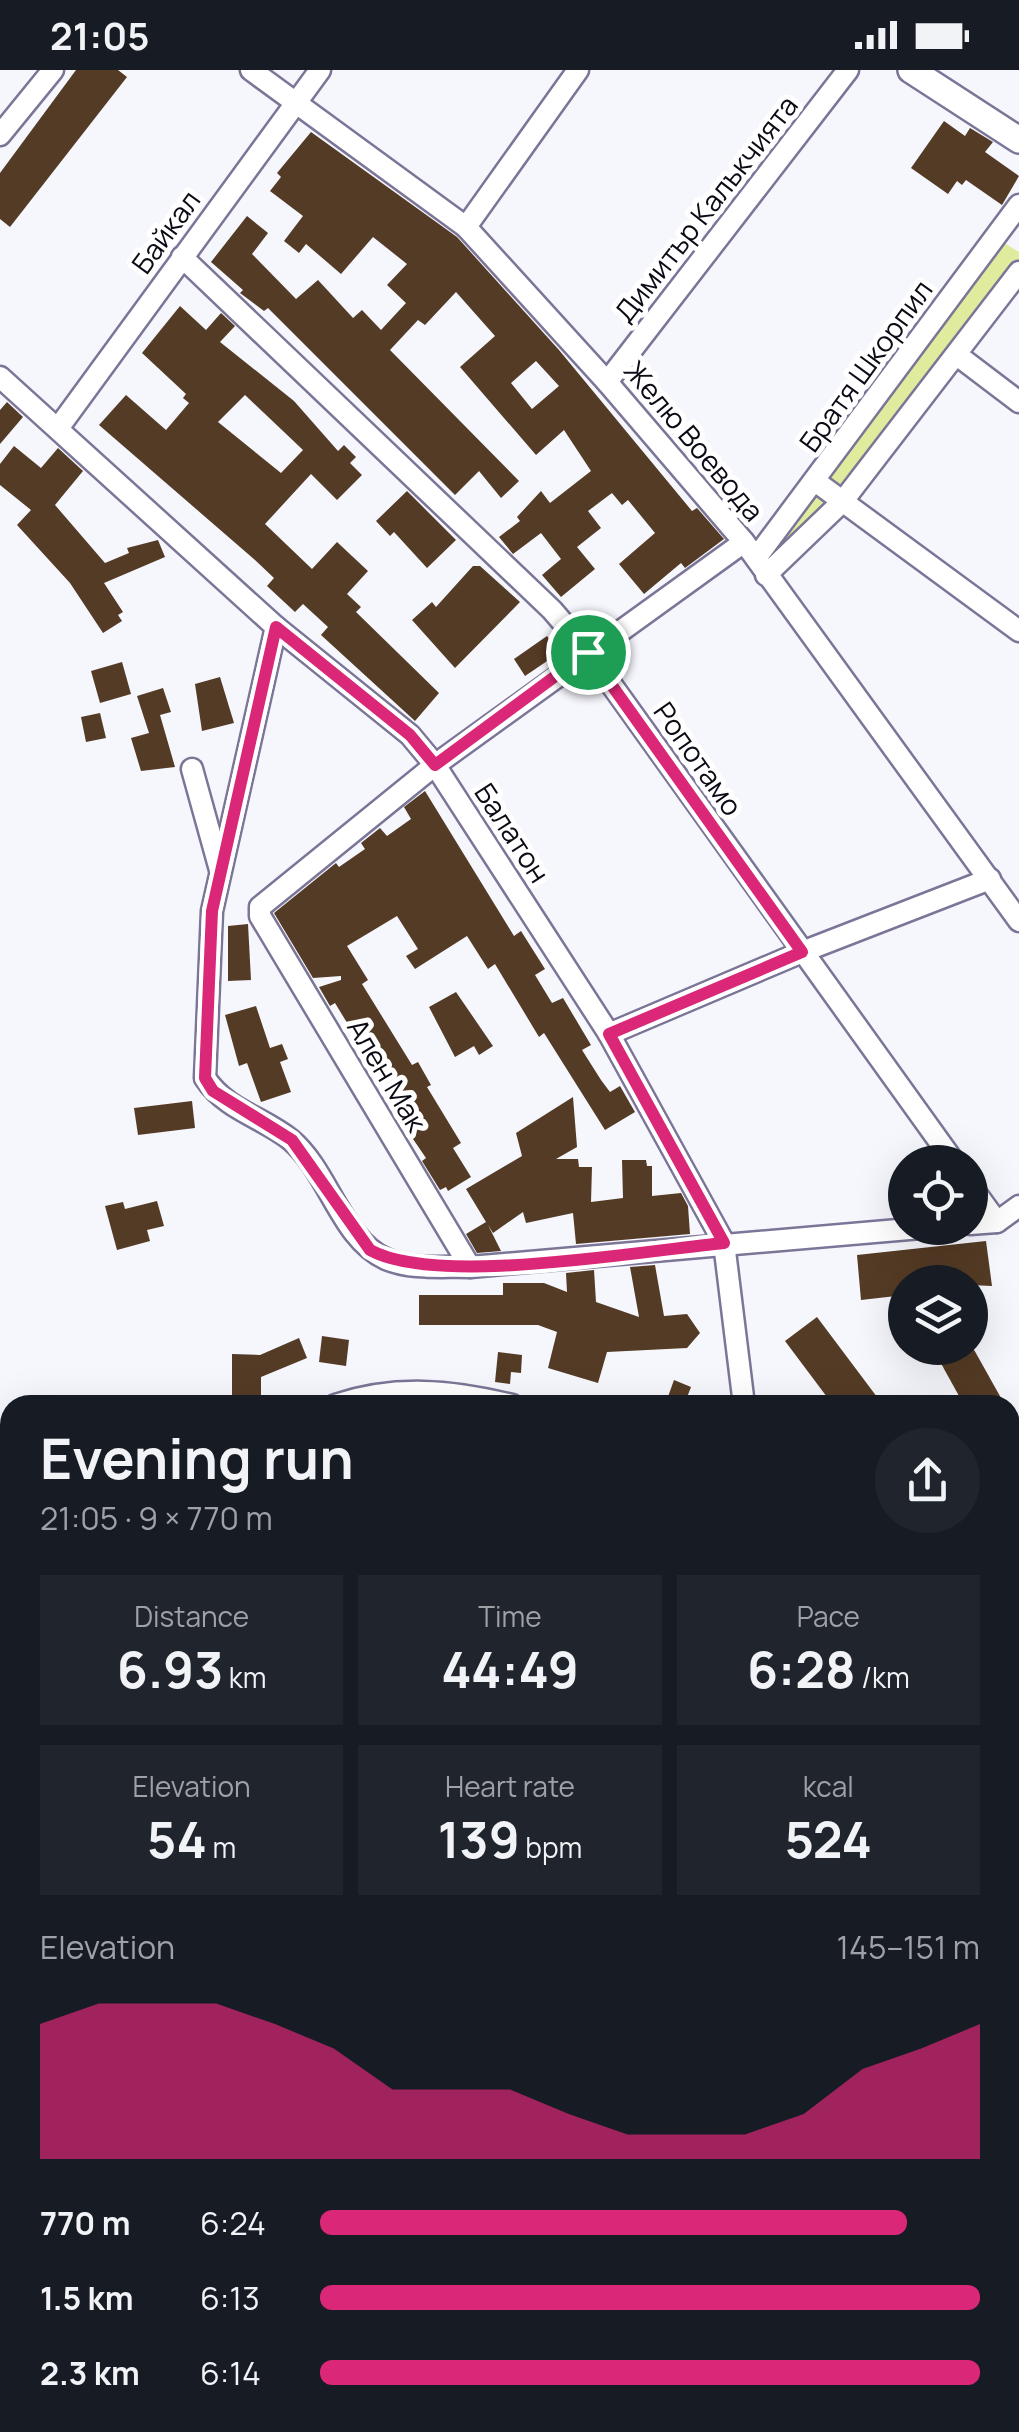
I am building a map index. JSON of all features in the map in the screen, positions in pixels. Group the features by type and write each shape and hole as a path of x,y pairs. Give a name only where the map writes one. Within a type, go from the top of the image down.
{"street":[{"path":"0,136 53,70"},
{"name":"Желю Воевода","path":"251,70 466,228 608,382 756,558 990,879 1015,907"},
{"name":"Байкал","path":"58,427 320,70"},
{"path":"466,228 578,70"},
{"name":"Димитър Калъкчията","path":"608,382 848,70"},
{"path":"911,70 1019,140"},
{"name":"Братя Шкорпил","path":"756,558 1019,206"},
{"name":"Ропотамо","path":"182,256 552,610 588,652 942,1145"},
{"name":"Братя Шкорпил","path":"260,910 435,765 588,652 756,558 843,501 1019,272"},
{"path":"957,355 1019,402"},
{"name":"Балатон","path":"0,377 276,627 410,735 435,765 609,1034 724,1243 743,1395"},
{"path":"815,481 1019,631"},
{"path":"276,627 221,872 206,966 205,1078 227,1102 292,1140 370,1250 413,1266 470,1267 888,1231"},
{"path":"192,769 221,872"},
{"path":"609,1034 802,952 990,879"},
{"name":"Ален Мак","path":"260,910 470,1267"},
{"path":"988,1223 997,1222 1019,1206"},
{"path":"988,1210 997,1222"},
{"path":"371,1395 423,1388 460,1395"},
{"path":"405,1395 410,1390"}],"green space":[{"path":"995,237 1019,252 1019,272 957,355 766,575 815,481"}],"building":[{"path":"76,70 118,70 127,77 10,227 0,219 0,173"},
{"path":"944,121 965,136 970,128 993,142 985,152 1019,176 1002,205 966,180 962,185 957,181 948,194 911,168"},
{"path":"311,132 457,237 559,350 692,511 697,508 724,539 685,568 681,563 644,594 619,564 655,533 628,500 622,505 612,493 588,511 601,528 577,547 595,569 561,597 542,575 561,559 541,533 513,554 499,537 520,521 517,517 541,491 550,503 591,471 564,430 536,455 460,367 495,336 456,292 425,325 418,320 390,350 519,481 501,498 479,471 455,495 268,308 264,311 240,293 243,290 211,262 247,216 268,233 252,254 296,299 318,280 353,318 362,310 381,330 406,303 387,285 407,264 373,237 341,274 306,244 299,253 284,241 303,216 270,191 281,177 277,173","holes":["536,361 559,386 532,409 511,383"]},
{"path":"180,306 206,330 221,313 235,326 220,342 294,401 338,451 344,445 356,457 350,463 362,475 337,500 311,474 265,524 312,569 337,542 368,571 347,594 361,607 356,612 439,693 415,721 321,635 328,627 303,604 295,612 267,586 274,578 99,425 126,395 166,430 189,403 183,398 186,394 142,353","holes":["245,395 303,450 281,473 218,422"]},
{"path":"7,402 23,417 0,444 0,410"},
{"path":"14,446 41,468 58,448 83,471 55,505 105,563 129,553 127,548 158,540 165,557 104,583 123,612 118,615 122,621 103,633 70,583 17,525 31,510 0,485 0,464"},
{"path":"407,491 456,540 427,568 394,532 390,536 376,521"},
{"path":"473,566 480,566 520,602 455,668 412,620 432,602 436,607"},
{"path":"547,636 559,653 525,676 514,659"},
{"path":"122,662 131,694 100,703 91,671"},
{"path":"220,677 234,723 202,731 195,684"},
{"path":"163,688 171,712 160,715 175,767 141,771 131,738 149,733 137,696"},
{"path":"100,713 106,738 86,742 81,717"},
{"path":"425,791 514,936 521,931 545,969 535,975 552,1003 563,998 591,1045 582,1050 601,1080 610,1092 620,1086 635,1112 605,1130 544,1033 539,1037 495,964 488,969 467,936 415,969 406,956 418,949 397,916 347,946 368,980 362,984 412,1065 418,1062 431,1085 427,1087 461,1143 453,1148 471,1177 448,1191 446,1187 440,1190 422,1161 426,1158 387,1101 383,1082 335,1003 330,1006 319,987 341,980 341,976 313,978 274,913 336,863 339,867 365,849 361,843 380,828 387,836 411,819 404,807"},
{"path":"248,924 251,980 228,981 228,926"},
{"path":"456,992 493,1046 479,1055 474,1046 455,1057 429,1007"},
{"path":"256,1006 270,1048 282,1044 288,1059 280,1062 291,1092 261,1102 247,1063 239,1066 225,1015"},
{"path":"573,1097 577,1147 556,1159 578,1159 579,1167 592,1167 591,1202 623,1198 622,1160 646,1160 647,1166 652,1166 652,1196 681,1193 688,1206 690,1234 576,1244 573,1213 526,1223 523,1212 493,1233 488,1225 501,1251 477,1253 466,1234 486,1222 466,1189 522,1156 516,1133"},
{"path":"192,1101 195,1128 138,1135 134,1108"},
{"path":"157,1201 164,1226 147,1230 150,1241 117,1250 105,1206 123,1202 125,1209"},
{"path":"987,1245 992,1286 988,1286 988,1265 888,1265 888,1297 861,1300 857,1255"},
{"path":"655,1265 664,1316 687,1314 700,1333 687,1348 607,1352 598,1383 548,1368 557,1332 538,1325 419,1325 419,1295 503,1295 503,1283 544,1283 567,1292 566,1273 594,1270 596,1302 639,1317 630,1267"},
{"path":"817,1317 876,1395 826,1395 785,1341"},
{"path":"322,1336 349,1340 346,1366 319,1362"},
{"path":"299,1338 307,1358 261,1377 261,1395 232,1395 232,1354 260,1355"},
{"path":"498,1352 522,1355 521,1373 511,1372 510,1384 495,1382"},
{"path":"942,1365 983,1365 999,1395 958,1395"},
{"path":"674,1380 691,1387 688,1395 669,1395"}],"route":[{"path":"276,627 410,735 435,765 588,652 802,952 609,1034 724,1243 470,1267 413,1266 388,1260 370,1250 330,1188 292,1140 227,1102 205,1078 206,966 212,911 276,627"}]}
